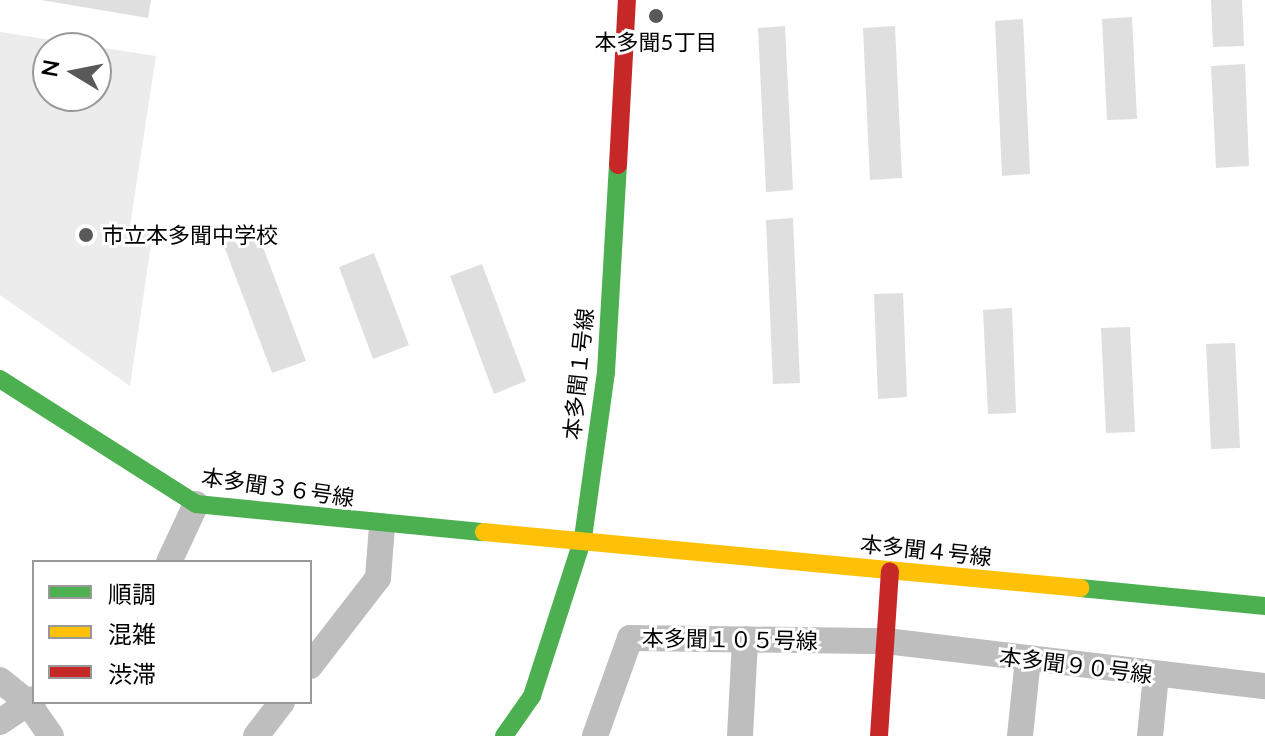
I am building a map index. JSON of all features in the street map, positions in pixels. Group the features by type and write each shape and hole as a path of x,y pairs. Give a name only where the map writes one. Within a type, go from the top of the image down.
{"street":[{"name":"本多聞１号線","path":"504,736 532,696 583,538 606,372 627,0"},
{"name":"本多聞３６号線","path":"0,379 196,504 382,526 583,538"},
{"path":"170,560 196,504"},
{"path":"312,663 378,578 382,526"},
{"name":"本多聞４号線","path":"583,538 1265,606"},
{"path":"879,736 890,571"},
{"name":"本多聞１０５号線","path":"595,736 630,638 886,641"},
{"path":"740,736 745,639"},
{"name":"本多聞９０号線","path":"886,641 1265,686"},
{"path":"1020,736 1028,659"},
{"path":"1150,736 1156,675"},
{"path":"0,680 31,701 0,722"},
{"path":"33,704 51,736"},
{"path":"256,736 280,704"}],"shaded area":[{"path":"0,32 32,37 32,112 112,112 112,49 156,56 130,226 153,232 130,386 0,295"}],"building":[{"path":"41,0 151,0 148,18"},
{"path":"1211,0 1242,0 1244,46 1213,47"},
{"path":"1132,17 1137,119 1107,120 1102,19"},
{"path":"1023,19 1030,174 1002,176 995,21"},
{"path":"785,26 793,190 766,192 758,28"},
{"path":"895,26 902,178 870,180 863,28"},
{"path":"1245,64 1249,166 1216,168 1211,66"},
{"path":"793,218 800,383 773,384 766,220"},
{"path":"255,226 306,361 272,373 221,238"},
{"path":"374,253 409,345 373,359 339,267"},
{"path":"482,264 526,381 494,394 450,276"},
{"path":"903,293 907,397 878,399 874,294"},
{"path":"1012,308 1016,413 988,414 983,310"},
{"path":"1130,327 1135,432 1106,433 1101,328"},
{"path":"1235,343 1240,448 1211,449 1206,344"}],"traffic: fast":[{"path":"504,736 532,696 583,538 606,372 618,165"},
{"path":"0,379 196,504 484,532"},
{"path":"1080,588 1265,606"}],"traffic: slow":[{"path":"484,532 1080,588"}],"traffic: jam":[{"path":"618,165 627,0"},
{"path":"879,736 890,571"}],"place":[{"name":"本多聞5丁目","path":"656,16"},
{"name":"市立本多聞中学校","path":"86,235"}]}
